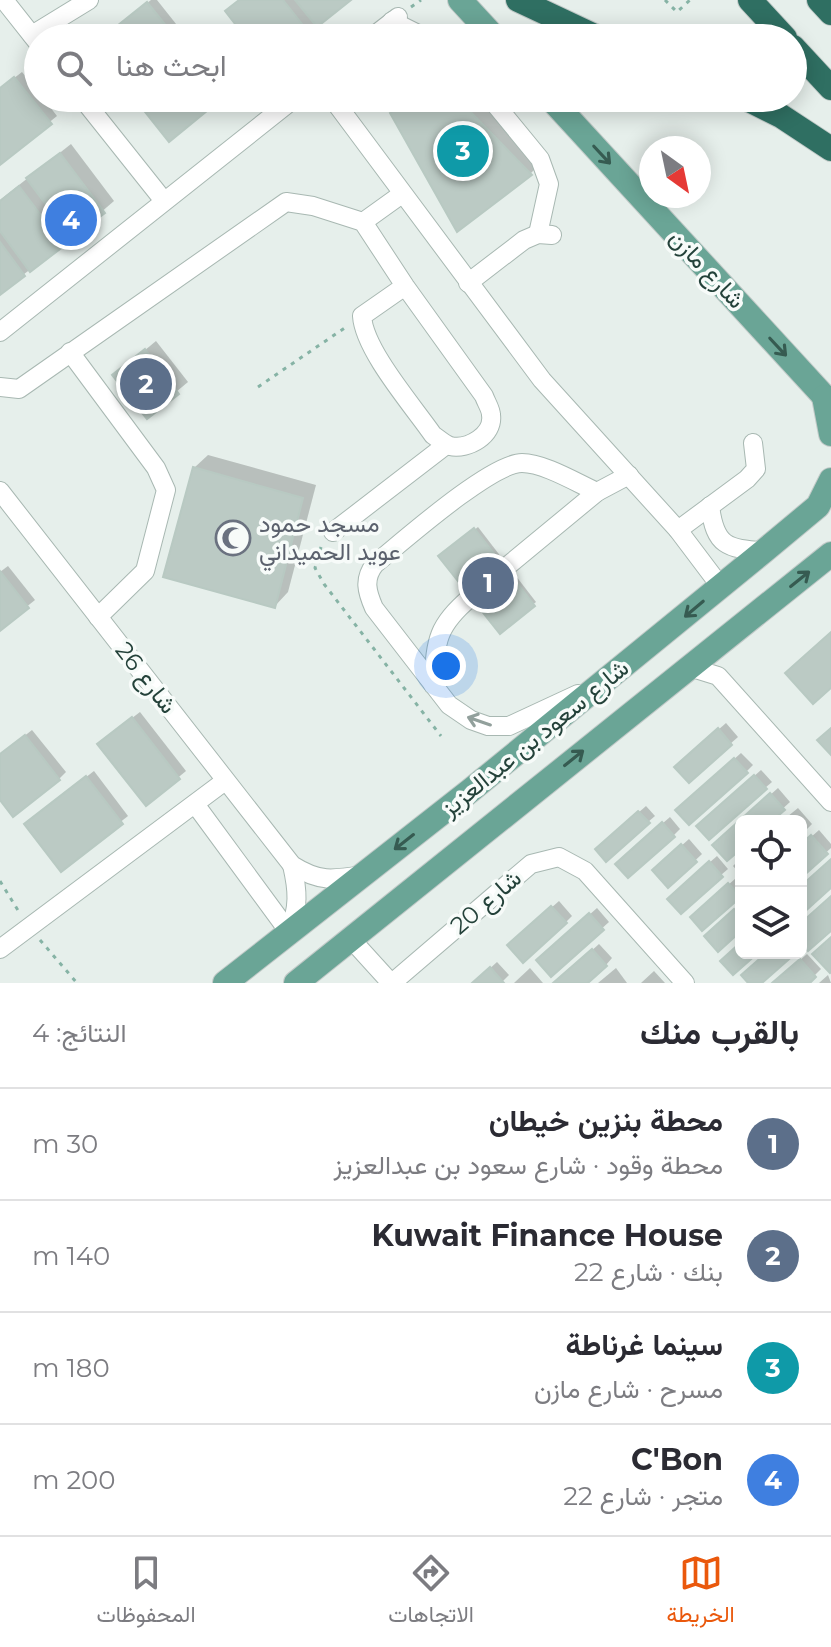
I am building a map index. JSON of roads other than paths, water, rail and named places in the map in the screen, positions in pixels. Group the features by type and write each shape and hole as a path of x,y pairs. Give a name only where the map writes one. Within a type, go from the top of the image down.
{"highway":[{"path":"518,0 569,24"},
{"path":"750,0 772,24"},
{"path":"819,0 831,13"},
{"path":"807,62 831,88"},
{"path":"773,112 831,149"}],"main road":[{"path":"460,0 482,24"},
{"name":"شارع مازن","path":"563,112 828,400"},
{"path":"828,400 831,434"},
{"name":"شارع سعود بن عبدالعزيز","path":"225,983 471,790 764,551 824,509 831,480"},
{"name":"شارع سعود بن عبدالعزيز","path":"296,983 831,554"},
{"path":"514,755 510,767 514,779 523,787 536,789"},
{"path":"471,790 483,791 492,798 498,808 498,820"}],"street":[{"path":"4,0 24,25"},
{"path":"56,24 89,0"},
{"path":"93,112 164,201"},
{"path":"0,332 277,112"},
{"path":"342,112 542,380 678,530 721,587"},
{"path":"468,283 524,240 545,235 549,184 540,159 501,112"},
{"path":"363,222 402,194"},
{"path":"0,387 19,389 286,202 313,206 363,222 484,396 492,417 487,432 472,444 446,445 333,532"},
{"path":"405,286 362,316 363,329 373,349 433,435 446,445"},
{"path":"70,352 156,468 166,490 145,571 98,617"},
{"path":"678,530 756,469 753,443"},
{"path":"597,492 536,465 520,463 500,469 434,514 375,564 369,573 366,590 374,608 449,705 471,720 488,726 509,726 603,683"},
{"path":"505,568 597,492 629,475"},
{"name":"شارع 26","path":"0,491 292,865 312,877 333,880 362,875"},
{"path":"710,506 712,526 721,541 734,550 764,551"},
{"path":"433,685 435,653 442,627 451,614 471,597"},
{"path":"715,646 718,676"},
{"path":"689,667 718,676 831,802"},
{"path":"0,949 225,781"},
{"path":"195,804 289,932"},
{"name":"شارع 20","path":"392,983 531,864 559,857 585,871 685,983"},
{"name":"شارع 26","path":"289,932 298,910 298,890 292,865"},
{"path":"351,939 392,983"}],"tunnel":[{"path":"471,597 505,568"}],"place":[{"name":"سينما غرناطة","path":"463,151"},
{"name":"C'Bon","path":"71,220"},
{"name":"Kuwait Finance House","path":"146,384"},
{"name":"مسجد حمود عويد الحميداني","path":"233,538"},
{"name":"محطة بنزين خيطان","path":"488,583"}]}
